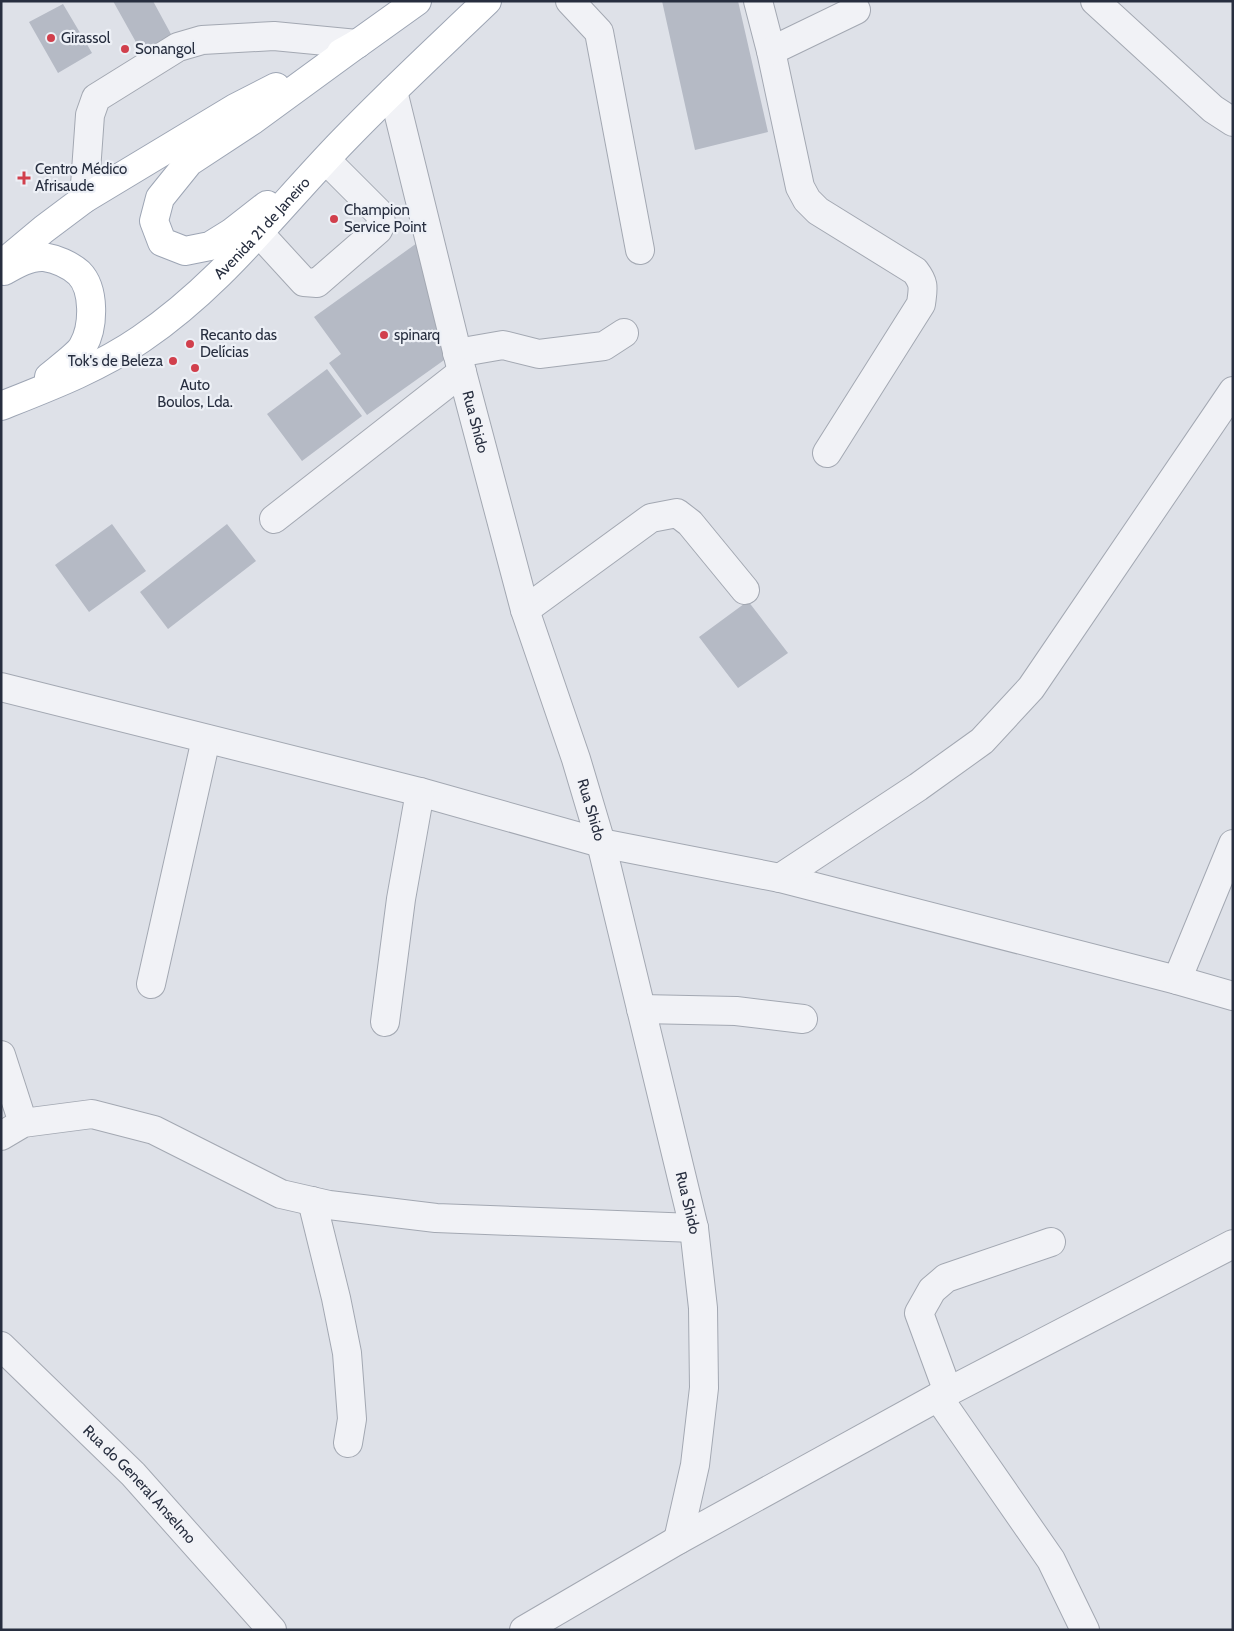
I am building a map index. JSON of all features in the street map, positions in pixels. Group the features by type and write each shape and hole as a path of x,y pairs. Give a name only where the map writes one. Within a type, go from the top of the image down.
{"main road":[{"path":"334,151 250,219 210,246 185,252 162,242 154,222 160,198 189,162 253,120 417,1"},
{"name":"Avenida 21 de Janeiro","path":"1,406 86,370 140,340 178,312 213,282 392,91 487,1"},
{"path":"1,265 84,199 235,108 357,44"},
{"path":"1,273 21,262 43,257 64,263 80,274 90,292 91,322 83,347 29,394"}],"street":[{"path":"570,1 599,32 640,250"},
{"path":"758,1 771,51 800,187 807,200 818,211 914,271 922,281 921,304 827,453"},
{"path":"1095,1 1213,109 1233,122"},
{"path":"771,51 856,10"},
{"path":"84,199 90,115 96,98 178,47 202,40 274,36 357,44"},
{"name":"Rua Shido","path":"392,91 460,363 525,610 576,759 601,843 694,1228 703,1308 704,1388 695,1465 678,1540"},
{"path":"259,234 304,282 317,283 378,230 381,224 380,214 334,151"},
{"path":"274,519 460,363 503,345 540,354 604,346 624,333"},
{"path":"780,878 918,787 982,741 1025,695 1233,391"},
{"path":"525,610 652,518 677,513 690,523 745,590"},
{"path":"1,687 420,792 601,843 780,878 1233,996"},
{"path":"151,984 206,739"},
{"path":"385,1022 401,899 420,792"},
{"path":"1177,980 1233,844"},
{"path":"641,1010 736,1011 802,1019"},
{"path":"1,1055 12,1130 92,1114 154,1130 280,1194 329,1205 436,1218 694,1228"},
{"path":"312,1201 336,1298 347,1353 352,1419 348,1443"},
{"path":"1051,1242 946,1278 932,1290 919,1313 943,1395 1051,1560 1085,1630"},
{"path":"524,1630 678,1540 943,1395 1233,1244"},
{"name":"Rua do General Anselmo","path":"1,1346 133,1474 272,1630"}],"building":[{"path":"113,1 153,1 172,36 142,53"},
{"path":"662,1 738,1 768,132 695,150"},
{"path":"63,4 92,53 58,73 29,22"},
{"name":"spinarq","path":"417,243 447,358 367,415 329,363 341,354 314,317"},
{"path":"327,369 362,416 302,461 267,414"},
{"path":"112,524 146,571 89,612 55,565"},
{"path":"227,524 256,561 168,629 140,592"},
{"path":"748,601 788,653 738,688 699,637"}],"place":[{"name":"Girassol","path":"51,38"},
{"name":"Sonangol","path":"125,49"},
{"name":"Centro Médico Afrisaude","path":"24,178"},
{"name":"Champion Service Point","path":"334,219"},
{"name":"spinarq","path":"384,335"},
{"name":"Recanto das Delícias","path":"190,344"},
{"name":"Tok's de Beleza","path":"173,361"},
{"name":"Auto Boulos, Lda.","path":"195,368"}]}
